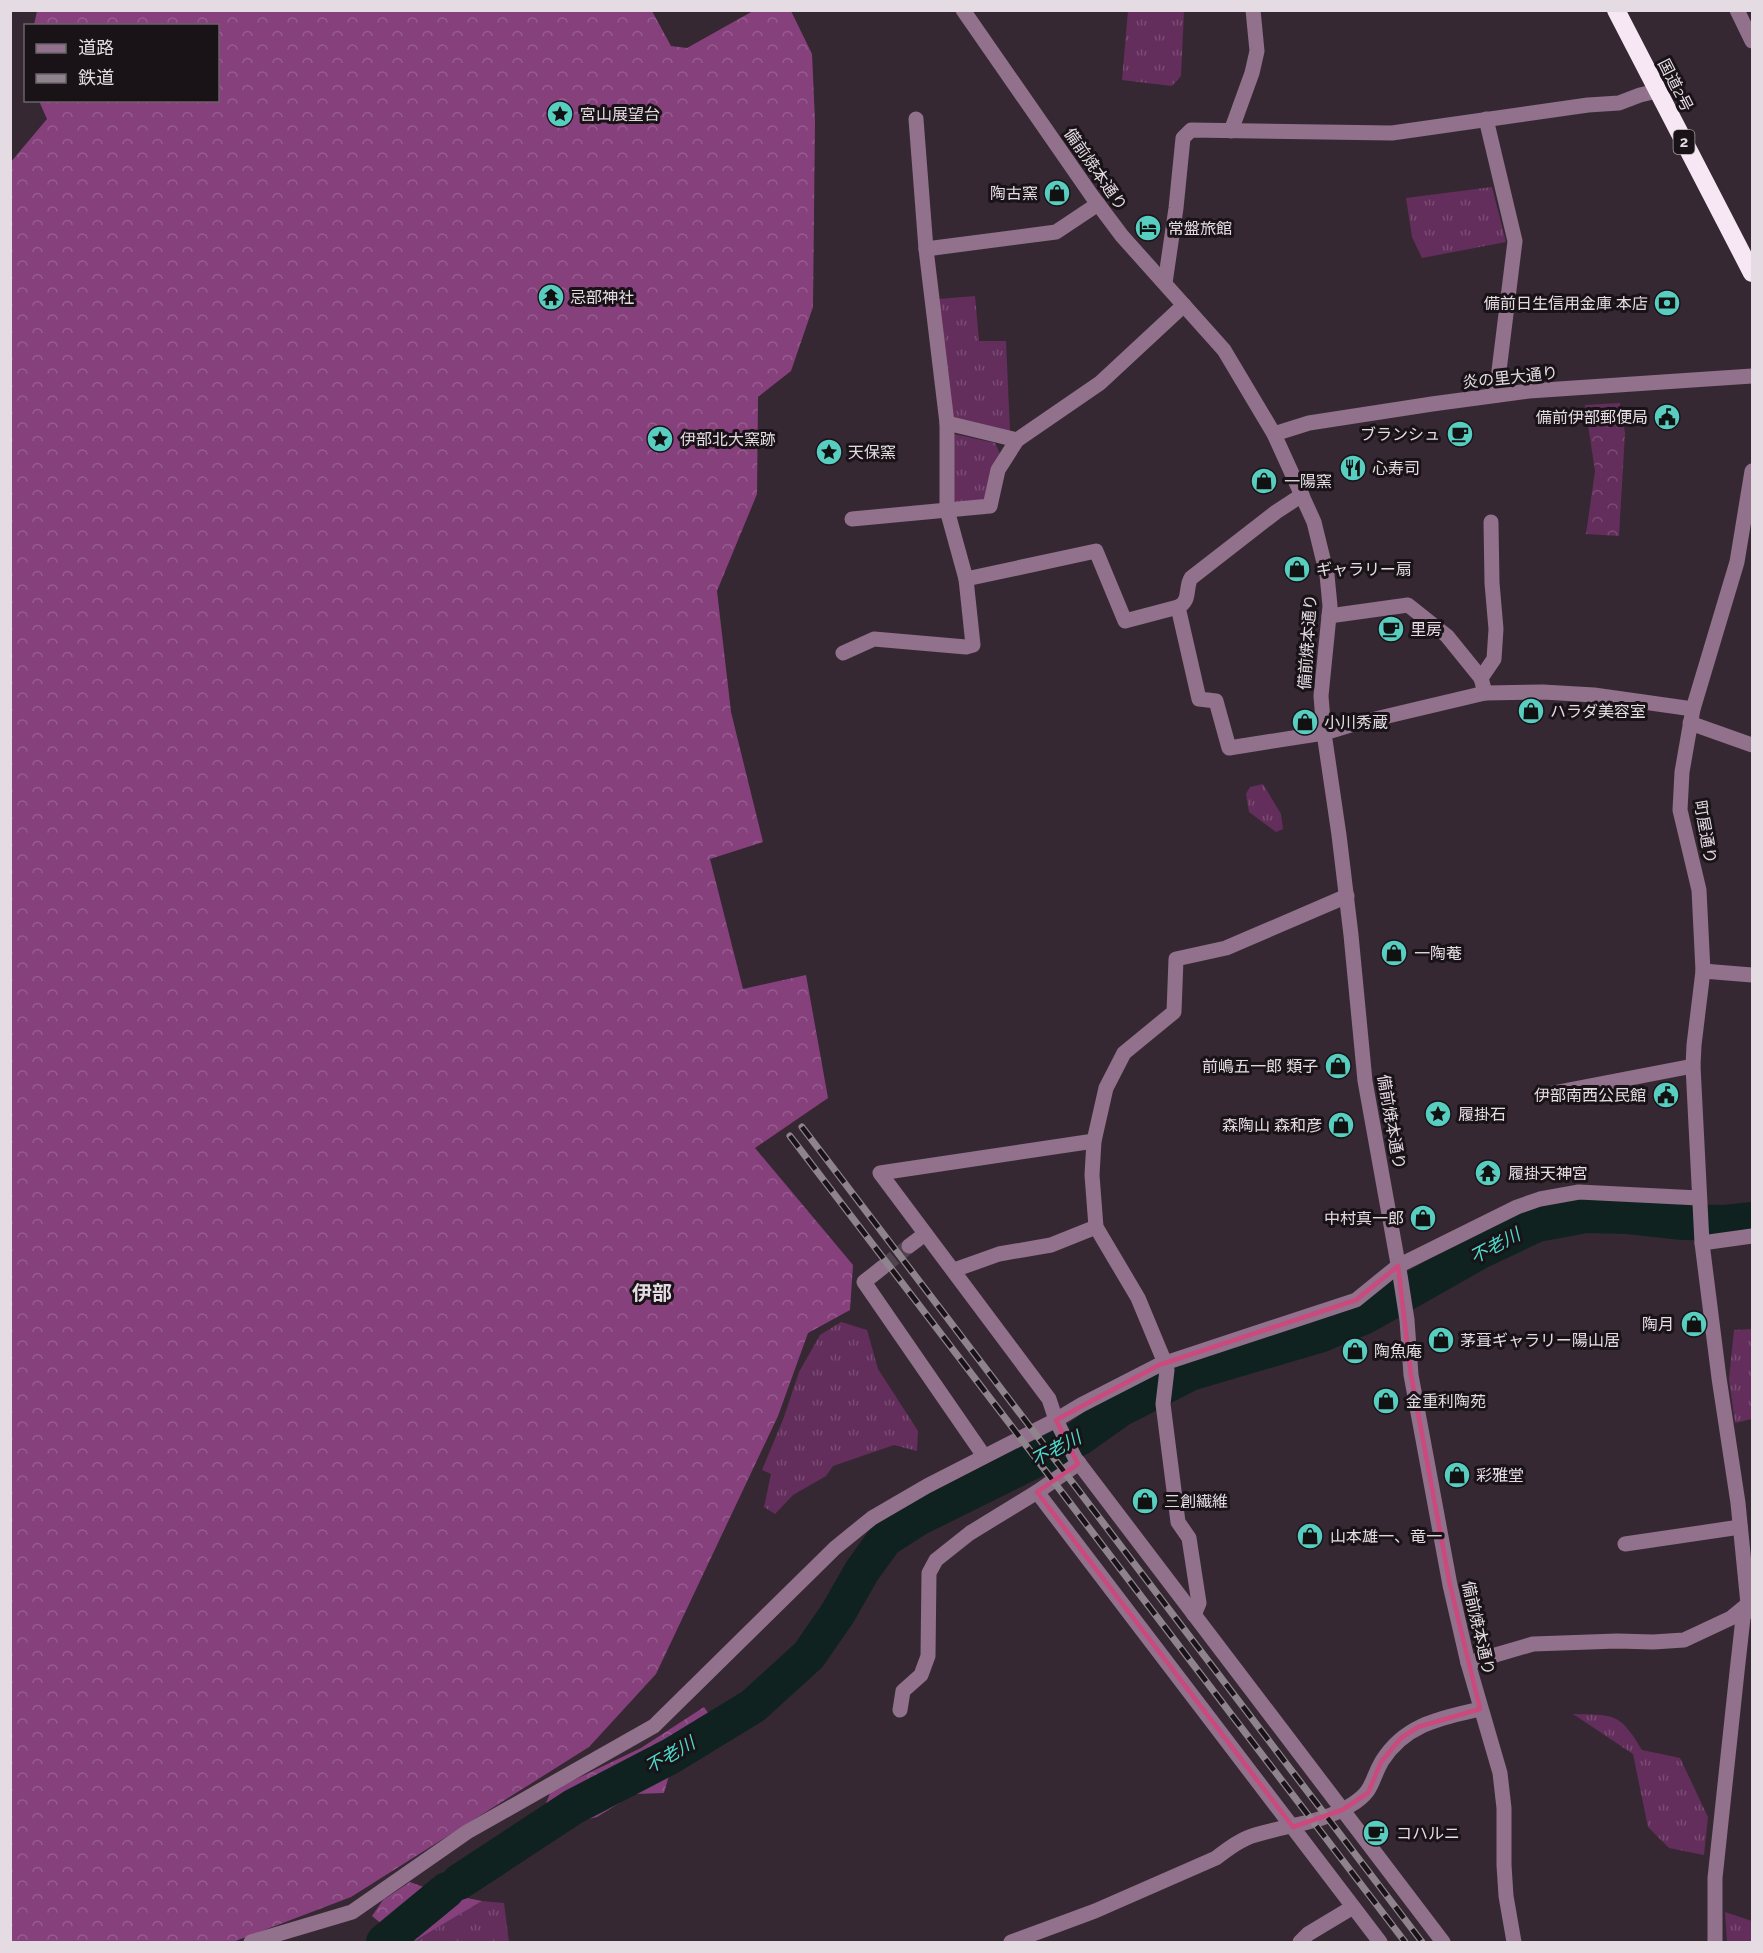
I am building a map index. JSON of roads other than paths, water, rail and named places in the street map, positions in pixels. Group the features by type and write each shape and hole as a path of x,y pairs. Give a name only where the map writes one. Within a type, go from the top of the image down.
{"highway":[{"name":"国道2号","path":"1616,10 1752,273"}],"street":[{"name":"備前焼本通り","path":"963,10 1122,236 1224,350 1274,434 1314,522 1327,575 1330,606 1321,696 1324,733 1347,896 1365,1081 1407,1320 1412,1375 1450,1585 1468,1663 1503,1790 1505,1875 1514,1942"},
{"path":"1231,131 1252,73 1257,51 1253,10"},
{"path":"1737,10 1752,41"},
{"path":"1165,283 1183,138 1191,130 1392,133 1588,105 1619,103 1640,94 1657,91"},
{"path":"843,653 874,639 966,647 973,645 966,579 947,510 947,423 926,249 916,119"},
{"path":"1486,119 1515,241 1496,395"},
{"path":"926,249 1056,232 1098,204"},
{"path":"852,519 990,506 998,470 1017,440 1100,383 1184,304"},
{"name":"炎の里大通り","path":"1274,434 1309,423 1496,395 1752,376"},
{"path":"947,423 1017,440"},
{"name":"町屋通り","path":"1715,1942 1715,1878 1743,1618 1750,1602 1702,1243 1694,1066 1694,1045 1703,971 1699,890 1680,810 1683,772 1692,716 1737,562 1752,471"},
{"path":"966,579 1096,551 1125,621 1182,605 1189,593 1188,583 1191,578 1276,512 1302,495"},
{"path":"1483,685 1494,658 1496,629 1492,583 1491,522"},
{"path":"1329,616 1408,605 1447,636 1483,685"},
{"path":"1178,607 1199,699 1216,701 1229,748 1324,733 1483,685 1594,695 1692,716 1752,745"},
{"path":"1194,1615 1199,1603 1198,1592 1189,1538 1178,1522 1163,1404 1166,1367 1138,1298 1096,1227 1092,1175 1094,1141 1106,1088 1124,1053 1174,1012 1176,959 1226,948 1347,896"},
{"path":"1703,971 1752,975"},
{"path":"1553,1094 1694,1066"},
{"path":"1094,1141 880,1173 1049,1399 1077,1461 1443,1942"},
{"path":"251,1942 352,1912 467,1832 654,1726 835,1548 872,1518 927,1485 984,1456 1059,1425 1081,1405 1166,1367 1356,1299 1399,1270 1517,1207 1540,1199 1579,1192 1699,1202"},
{"path":"954,1270 999,1254 1051,1245 1096,1227"},
{"path":"909,1246 925,1234"},
{"path":"1702,1243 1752,1236"},
{"path":"883,1267 864,1282 984,1456"},
{"path":"900,1710 903,1691 921,1675 928,1656 929,1573 936,1560 970,1533 1037,1492 1077,1461"},
{"path":"1037,1492 1380,1942"},
{"path":"1625,1545 1740,1527"},
{"path":"1468,1663 1533,1644 1684,1640 1731,1618 1750,1602"},
{"path":"1011,1942 1095,1911 1216,1858 1232,1846 1254,1835 1293,1827 1342,1810 1368,1793 1381,1762 1401,1738 1418,1726 1480,1708"},
{"path":"1300,1942 1308,1934 1353,1906"}],"waterway":[{"name":"不老川","path":"459,1882 573,1807 671,1756 753,1706 809,1655 885,1539 916,1519 1079,1438 1120,1409 1190,1373 1319,1335 1365,1316 1480,1251 1537,1224 1586,1215 1628,1216 1683,1222 1725,1223 1752,1220"},
{"name":"不老川","path":"384,1942 447,1890"}],"tunnel":[{"path":"883,1267 909,1246"}],"railway":[{"path":"802,1127 1422,1942"},
{"path":"790,1136 1405,1942"}],"place":[{"name":"宮山展望台","path":"560,114"},
{"name":"陶古窯","path":"1057,193"},
{"name":"常盤旅館","path":"1148,228"},
{"name":"忌部神社","path":"551,297"},
{"name":"備前日生信用金庫 本店","path":"1667,303"},
{"name":"備前伊部郵便局","path":"1667,417"},
{"name":"ブランシュ","path":"1460,434"},
{"name":"伊部北大窯跡","path":"660,439"},
{"name":"天保窯","path":"829,452"},
{"name":"心寿司","path":"1353,468"},
{"name":"一陽窯","path":"1264,481"},
{"name":"ギャラリー扇","path":"1297,569"},
{"name":"里房","path":"1391,629"},
{"name":"ハラダ美容室","path":"1531,711"},
{"name":"小川秀蔵","path":"1305,722"},
{"name":"一陶菴","path":"1394,953"},
{"name":"前嶋五一郎 類子","path":"1338,1066"},
{"name":"伊部南西公民館","path":"1666,1095"},
{"name":"履掛石","path":"1438,1114"},
{"name":"森陶山 森和彦","path":"1341,1125"},
{"name":"履掛天神宮","path":"1488,1173"},
{"name":"中村真一郎","path":"1423,1218"},
{"name":"陶月","path":"1694,1324"},
{"name":"茅葺ギャラリー陽山居","path":"1441,1340"},
{"name":"陶魚庵","path":"1355,1351"},
{"name":"金重利陶苑","path":"1386,1401"},
{"name":"彩雅堂","path":"1457,1475"},
{"name":"三創繊維","path":"1145,1501"},
{"name":"山本雄一、竜一","path":"1310,1536"},
{"name":"コハルニ","path":"1376,1833"}],"district":[{"name":"伊部","path":"652,1293"}]}
